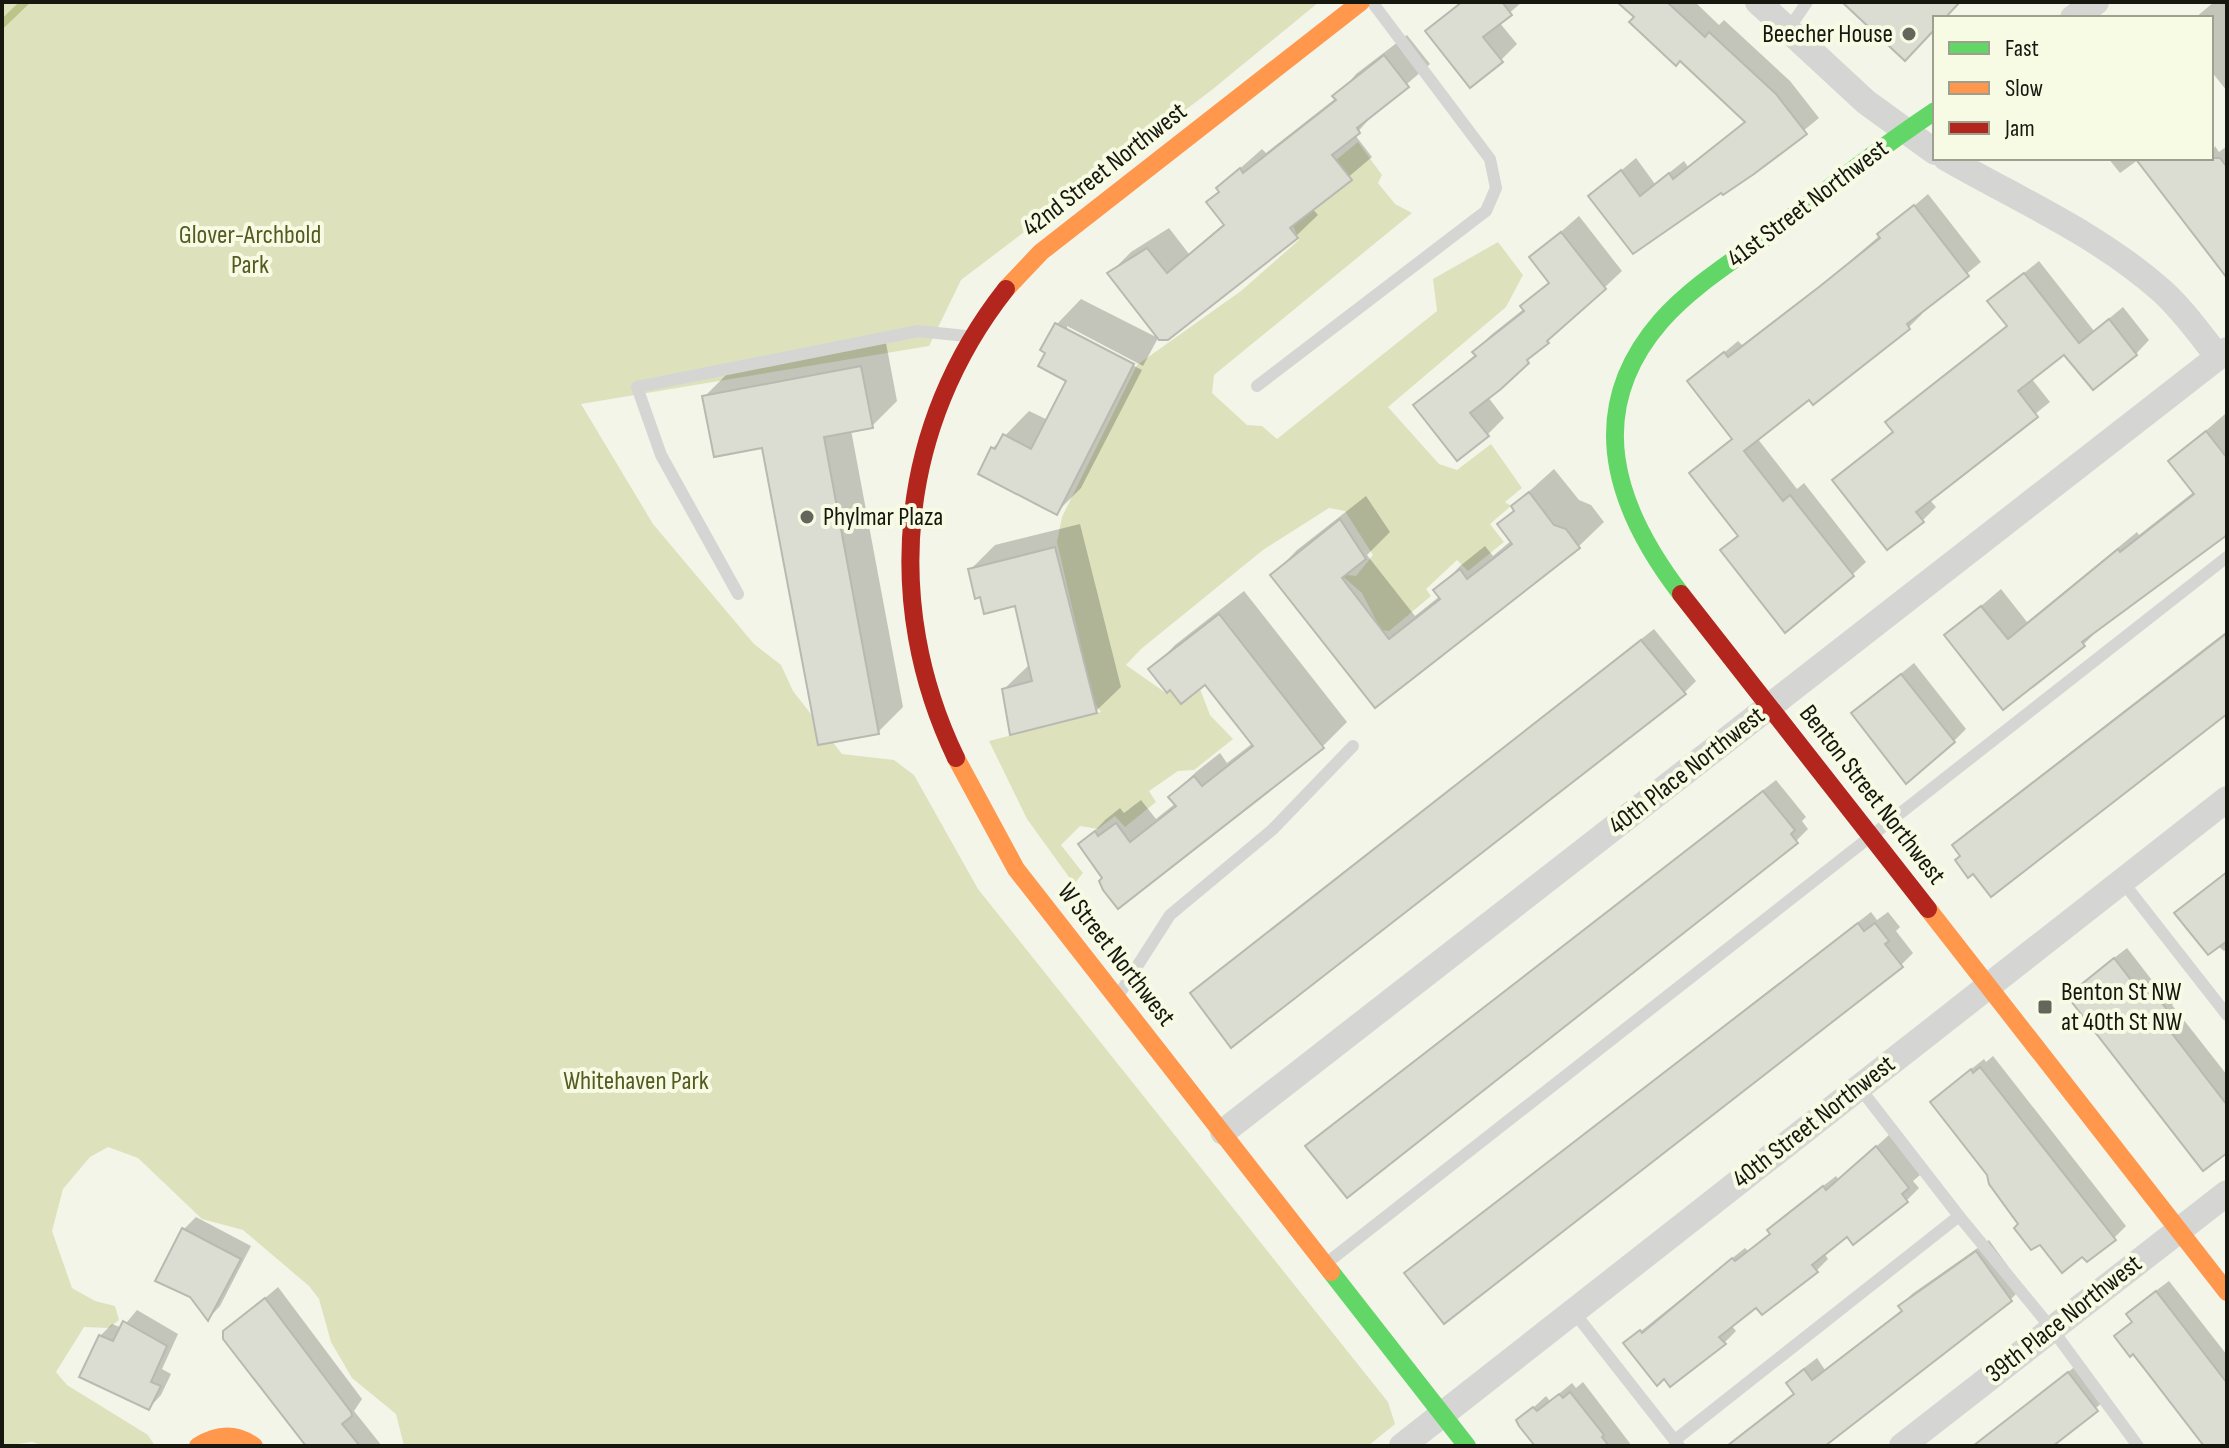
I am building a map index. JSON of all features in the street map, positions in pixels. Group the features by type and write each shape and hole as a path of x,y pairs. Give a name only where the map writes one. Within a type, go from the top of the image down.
{"street":[{"name":"42nd Street Northwest","path":"931,421 973,336 1008,285 1041,252 1361,2"},
{"path":"1758,2 1903,132 1933,151"},
{"path":"2076,16 2096,2"},
{"name":"41st Street Northwest","path":"1684,300 1933,112"},
{"path":"1950,160 2055,217 2140,272 2180,309 2224,358"},
{"name":"Benton Street Northwest","path":"1684,300 1644,341 1621,389 1614,429 1619,487 1631,520 1655,560 2227,1292"},
{"name":"40th Place Northwest","path":"1223,1132 1770,706 2224,358"},
{"name":"W Street Northwest","path":"931,421 914,485 908,545 913,620 929,684 961,772 999,843 1035,895 1467,1446"},
{"name":"40th Street Northwest","path":"1402,1446 2227,799"},
{"name":"39th Place Northwest","path":"1902,1446 2227,1193"},
{"path":"198,1446 215,1436 232,1435 254,1446"}],"lane":[{"path":"1257,386 1486,211 1496,188 1490,159 1372,2"},
{"path":"1788,30 1807,2"},
{"path":"738,594 661,455 637,387 918,331 973,336"},
{"path":"1326,1264 1870,834 2227,557"},
{"path":"1117,998 1170,915 1272,830 1353,746"},
{"path":"2122,881 2226,1010"},
{"path":"1859,1087 2052,1329 2138,1446"},
{"path":"1573,1311 1677,1443 1959,1216"}],"green space":[{"path":"2,2 1319,2 1213,89 961,280 929,346 581,404 653,524 754,644 781,665 793,691 842,754 894,760 914,775 978,889 1388,1402 1395,1424 1368,1446 404,1446 396,1414 352,1378 331,1342 319,1299 309,1286 243,1230 202,1219 138,1158 108,1147 90,1157 63,1189 52,1231 72,1288 95,1301 115,1306 119,1320 109,1328 84,1327 56,1372 67,1385 148,1435 155,1446 45,1446 32,1442 2,1446"},
{"path":"1358,142 1382,175 1378,183 1395,204 1412,213 1214,375 1212,393 1247,425 1262,426 1277,439 1437,311 1433,279 1498,242 1523,275 1506,307 1388,407 1439,464 1457,470 1491,444 1522,488 1505,502 1511,506 1490,524 1504,542 1468,571 1457,560 1426,589 1431,596 1389,631 1381,630 1362,593 1340,574 1356,576 1373,555 1345,511 1329,508 1263,550 1141,649 1126,665 1166,693 1170,690 1181,704 1200,689 1210,715 1233,739 1194,770 1178,771 1149,791 1156,802 1125,827 1115,816 1098,829 1080,826 1061,845 1083,873 1074,884 1027,819 989,741 1101,712 1094,703 1057,542 1062,517 1137,365 1241,291 1299,240 1293,226 1351,180 1336,160"}],"building":[{"path":"1462,2 1502,2 1512,15 1483,37 1503,62 1470,88 1425,31"},
{"path":"1617,2 1667,2 1705,37 1709,32 1776,94 1807,134 1754,174 1633,254 1588,196 1621,170 1640,196 1669,173 1673,179 1745,122 1680,61 1676,66 1629,22 1634,17"},
{"name":"Beecher House","path":"1842,2 1960,2 1947,16 1933,16 1933,31 1905,61"},
{"path":"1384,55 1409,87 1357,128 1360,133 1332,155 1352,180 1290,228 1298,238 1168,340 1159,340 1107,273 1147,248 1167,273 1224,225 1206,202 1219,192 1216,188 1240,168 1243,173 1336,100 1332,96"},
{"path":"2220,158 2227,167 2227,278 2137,160"},
{"path":"1914,205 1969,276 1907,324 1910,329 1813,405 1809,400 1744,451 1783,501 1790,495 1854,576 1785,633 1720,550 1738,536 1689,473 1732,439 1687,381 1724,352 1728,357 1819,287 1880,238 1877,234"},
{"path":"1561,232 1606,289 1527,360 1529,363 1501,389 1470,413 1489,436 1457,461 1413,405 1476,356 1472,352 1524,311 1520,306 1549,283 1529,257"},
{"path":"2024,273 2079,343 2109,319 2137,355 2093,390 2064,355 2018,391 2038,417 1916,512 1924,522 1887,550 1832,480 1893,432 1885,422 2007,326 1987,301"},
{"path":"1055,323 1134,364 1057,515 978,474 991,447 995,449 1003,434 1031,449 1066,381 1038,366 1045,353 1040,350"},
{"name":"Phylmar Plaza","path":"861,366 873,428 824,437 879,734 818,745 762,448 714,457 702,396"},
{"path":"2206,431 2227,458 2227,535 2082,642 2085,646 2003,710 1944,635 1981,606 2008,639 2118,549 2120,552 2194,494 2168,461"},
{"path":"1529,492 1554,525 1566,529 1580,548 1375,708 1270,575 1340,519 1366,559 1342,578 1389,639 1440,599 1433,590 1460,569 1467,579 1512,544 1497,524 1514,511 1511,506"},
{"path":"1055,547 1097,713 1010,735 1002,689 1032,681 1015,606 984,614 980,597 975,599 968,569"},
{"path":"1219,614 1324,748 1118,909 1103,890 1099,881 1102,878 1078,844 1095,831 1098,836 1116,823 1130,842 1176,806 1168,797 1194,776 1202,786 1253,746 1205,685 1181,704 1170,690 1167,693 1148,669"},
{"path":"2227,633 2227,714 1991,897 1973,874 1968,878 1955,860 1960,856 1952,845"},
{"path":"1641,640 1686,694 1231,1048 1190,993"},
{"path":"1901,674 1955,742 1906,784 1851,713"},
{"path":"1763,791 1795,830 1791,834 1798,843 1347,1198 1305,1146"},
{"path":"2227,872 2227,941 2208,955 2174,913"},
{"path":"1858,923 1864,931 1875,923 1889,941 1885,944 1903,967 1444,1324 1404,1273"},
{"path":"2114,958 2145,998 2153,992 2168,1011 2160,1018 2227,1105 2227,1153 2203,1171 2067,996"},
{"path":"1980,1067 2116,1240 2087,1262 2082,1257 2062,1273 2040,1245 2031,1250 2014,1228 2018,1224 1989,1184 1987,1175 1930,1102 1971,1069 1973,1073"},
{"path":"1876,1146 1909,1188 1902,1194 1908,1202 1853,1245 1847,1237 1812,1265 1818,1272 1762,1315 1756,1308 1719,1337 1726,1344 1670,1387 1664,1379 1657,1386 1623,1343 1640,1330 1642,1333 1732,1258 1735,1261 1770,1234 1767,1230 1823,1186 1826,1190"},
{"path":"182,1228 241,1259 208,1321 190,1297 155,1281"},
{"path":"1976,1251 2012,1301 1825,1446 1727,1446 1794,1394 1786,1383 1804,1369 1812,1380 1902,1311 1898,1306"},
{"path":"2156,1291 2227,1383 2227,1446 2204,1446 2133,1354 2130,1357 2114,1336 2132,1322 2126,1314"},
{"path":"265,1298 351,1412 352,1416 342,1424 360,1446 306,1446 223,1339 223,1331"},
{"path":"123,1321 167,1346 151,1382 161,1386 149,1410 79,1377 99,1335 113,1341"},
{"path":"2068,1372 2098,1411 2053,1446 1973,1446"},
{"path":"1570,1392 1609,1446 1535,1446 1519,1426 1516,1420 1533,1407 1537,1411 1559,1394 1563,1398"}],"waterway":[{"path":"2,24 25,2"}],"traffic: fast":[{"path":"1681,594 1639,528 1625,494 1617,459 1615,425 1622,390 1636,355 1661,321 1699,285 1933,112"},
{"path":"1331,1272 1467,1446"}],"traffic: slow":[{"path":"1006,289 1041,252 1361,2"},
{"path":"956,758 1016,869 1331,1272"},
{"path":"1928,909 2227,1292"},
{"path":"198,1446 226,1437 254,1446"}],"traffic: jam":[{"path":"956,758 932,699 917,638 911,577 913,516 923,456 942,398 970,342 1006,289"},
{"path":"1681,594 1928,909"}],"place":[{"name":"Beecher House","path":"1909,34"},
{"name":"Phylmar Plaza","path":"807,517"},
{"name":"Benton St NW at 40th St NW","path":"2045,1007"}],"park label":[{"name":"Glover-Archbold Park","path":"250,250"},
{"name":"Whitehaven Park","path":"636,1081"}]}
